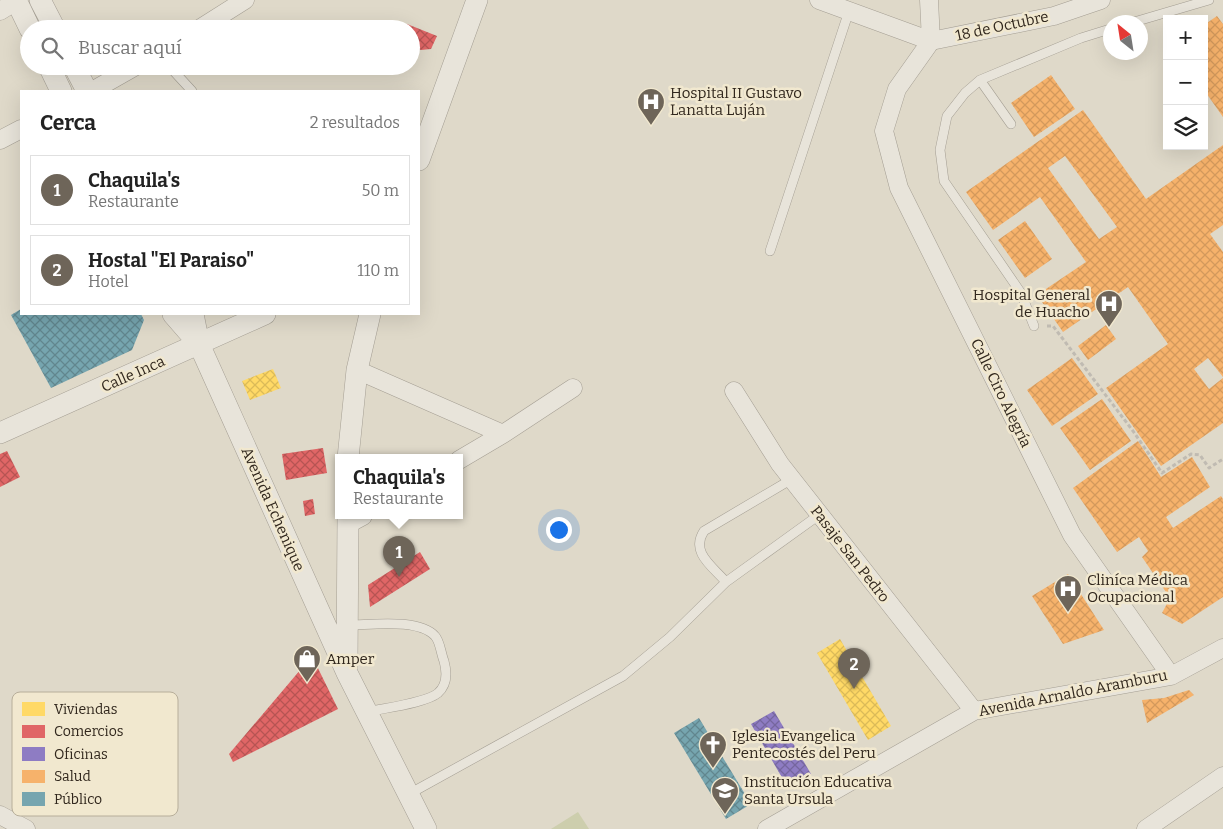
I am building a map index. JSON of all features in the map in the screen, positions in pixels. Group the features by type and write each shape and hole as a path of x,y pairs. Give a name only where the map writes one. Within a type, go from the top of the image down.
{"street":[{"path":"40,0 50,20"},
{"path":"213,20 245,0"},
{"path":"420,157 478,0"},
{"path":"819,0 931,41 929,0"},
{"name":"18 de Octubre","path":"931,41 1054,8 1102,0"},
{"path":"11,4 23,20"},
{"name":"Calle Ciro Alegría","path":"931,41 897,89 884,131 899,188 1072,535 1171,676"},
{"path":"53,75 61,90"},
{"path":"79,75 86,90"},
{"path":"94,90 120,75"},
{"path":"0,140 20,129"},
{"name":"Avenida Echenique","path":"174,315 199,344"},
{"name":"Avenida Echenique","path":"193,315 199,344 347,673"},
{"name":"Calle Inca","path":"0,433 263,315"},
{"path":"348,454 357,370 370,315"},
{"path":"357,370 503,434"},
{"path":"463,458 573,388"},
{"name":"Pasaje San Pedro","path":"734,390 780,464 974,711"},
{"path":"353,519 347,673 426,829"},
{"name":"Avenida Arnaldo Aramburu","path":"767,829 974,711 1171,676 1223,648"},
{"path":"1146,829 1223,776"},
{"path":"0,815 26,829"}],"lane":[{"path":"1148,18 1209,0"},
{"path":"770,251 849,11"},
{"path":"1034,326 1021,293 944,181 940,150 947,116 965,93 980,80 1081,38 1103,32"},
{"path":"177,75 191,90"},
{"path":"980,80 1011,124"},
{"path":"726,582 699,552 698,540 704,531 792,479"},
{"path":"409,794 623,676 670,637 726,582 819,515"},
{"path":"348,625 398,624 423,628 436,636 446,667 445,683 438,693 427,699 367,712"}],"path":[{"path":"1034,326 1053,326 1162,473 1191,454 1200,455 1209,468 1223,459"}],"green space":[{"path":"578,812 589,829 551,829"}],"building: Viviendas":[{"path":"273,369 281,388 250,400 242,381"},
{"path":"840,639 891,726 868,740 817,653"}],"building: Comercios":[{"path":"420,29 437,36 431,49 421,50"},
{"path":"323,448 327,473 286,480 282,454"},
{"path":"7,451 20,477 0,487 0,454"},
{"path":"313,499 315,514 305,516 303,501"},
{"path":"420,552 430,569 370,607 368,585"},
{"name":"Amper","path":"312,656 338,709 233,762 229,754"}],"building: Oficinas":[{"path":"774,711 811,774 788,788 751,724"}],"building: Salud":[{"path":"1217,16 1223,24 1223,117 1208,96 1208,22"},
{"path":"1051,75 1075,109 1034,137 1011,103"},
{"path":"1083,110 1146,199 1223,145 1223,225 1210,234 1223,252 1223,377 1208,358 1194,369 1209,389 1223,378 1223,423 1161,466 1106,388 1168,344 1128,287 1063,332 1037,295 1086,262 1040,197 993,230 966,192","holes":["1065,156 1117,227 1099,239 1048,168"]},
{"path":"1025,221 1052,259 1025,278 998,240"},
{"path":"1106,325 1116,339 1088,360 1078,346"},
{"path":"1072,358 1098,394 1052,426 1027,390"},
{"path":"1102,399 1131,441 1090,470 1060,428"},
{"path":"1138,441 1161,477 1192,457 1210,487 1166,517 1173,528 1221,496 1223,499 1223,597 1182,624 1162,613 1170,598 1142,557 1148,551 1139,537 1117,552 1073,488"},
{"name":"Cliníca Médica Ocupacional","path":"1068,574 1104,630 1063,644 1032,596"},
{"path":"1189,690 1194,695 1147,723 1142,700 1164,698"}],"building: Público":[{"path":"20,310 20,315 142,315 144,320 132,350 51,388 11,315"},
{"name":"Iglesia Evangelica Pentecostés del Peru","path":"699,718 751,804 726,819 674,733"}],"place":[{"name":"Hospital II Gustavo Lanatta Luján","path":"651,126"},
{"name":"Hospital General de Huacho","path":"1109,328"},
{"name":"Chaquila's","path":"399,577"},
{"name":"Cliníca Médica Ocupacional","path":"1068,613"},
{"name":"Amper","path":"307,683"},
{"name":"Hostal \"El Paraiso\"","path":"854,689"},
{"name":"Iglesia Evangelica Pentecostés del Peru","path":"713,769"},
{"name":"Institución Educativa Santa Ursula","path":"725,815"}]}
